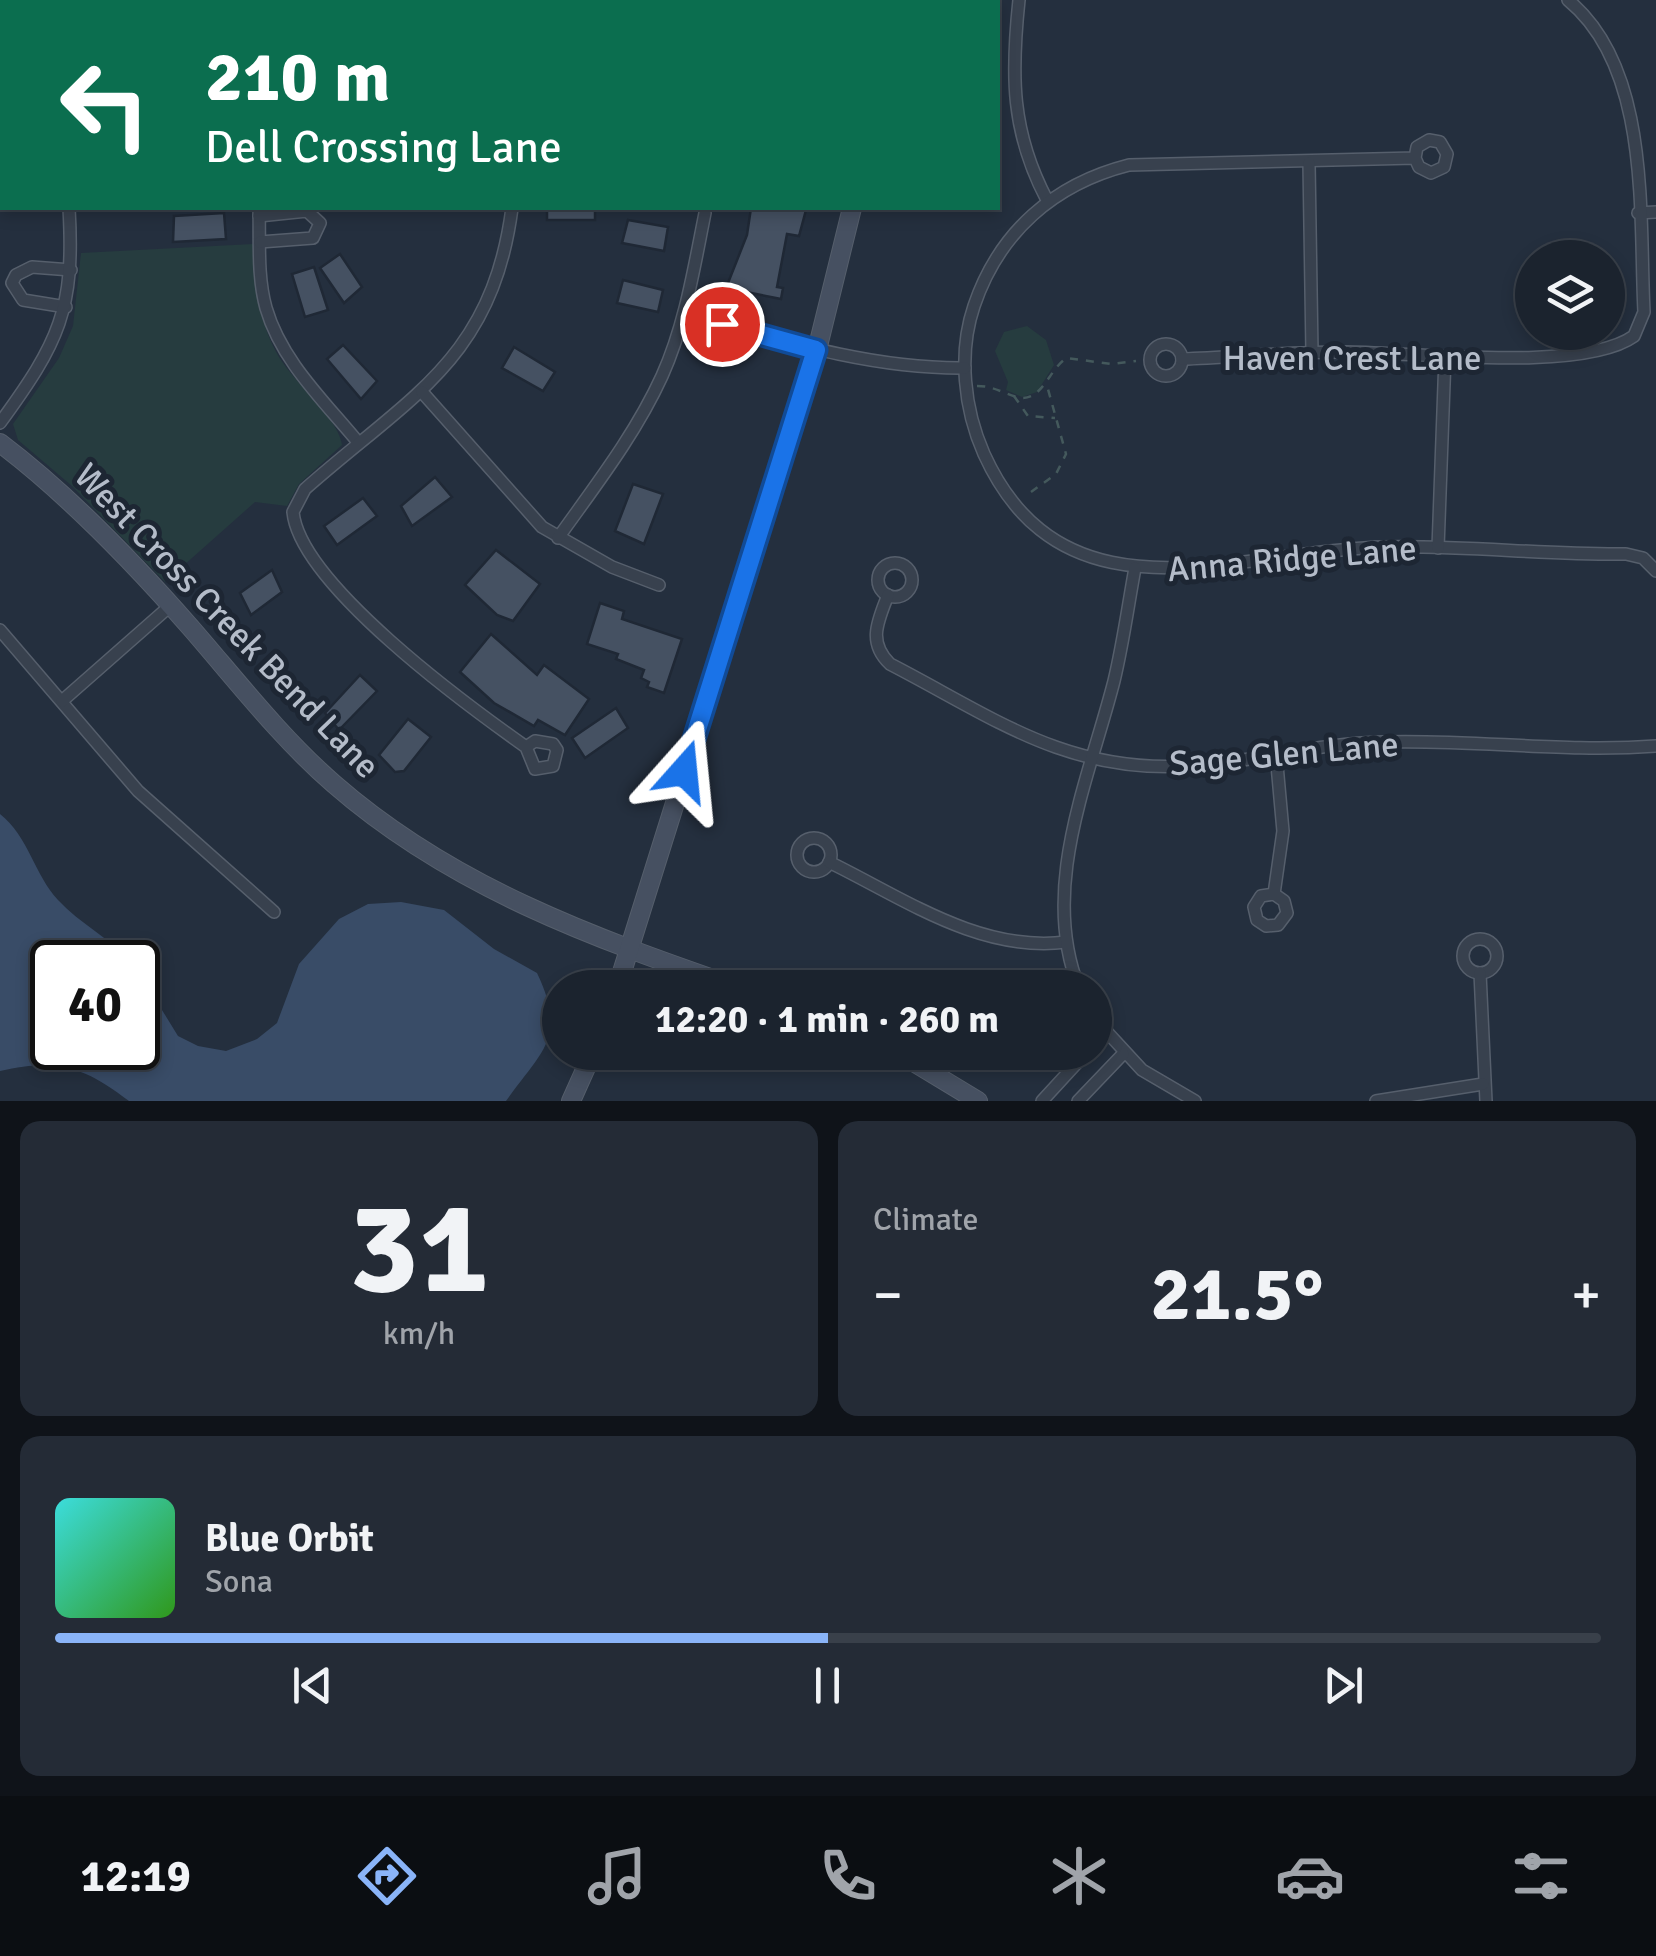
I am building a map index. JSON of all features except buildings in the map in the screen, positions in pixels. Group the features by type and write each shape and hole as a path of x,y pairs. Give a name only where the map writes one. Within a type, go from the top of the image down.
{"main road":[{"path":"623,970 816,350 851,210"},
{"name":"West Cross Creek Bend Lane","path":"0,443 102,536 170,606 270,721 363,806 464,875 570,928 687,970"},
{"path":"571,1101 584,1070"},
{"path":"926,1070 978,1101"}],"street":[{"path":"1020,0 1017,122 1028,160 1047,200"},
{"path":"1572,1 1604,40 1624,86 1638,214 1656,212"},
{"name":"Anna Ridge Lane","path":"1415,158 1129,166 1102,172 1047,200 1012,235 984,280 968,330 965,368 978,436 1012,498 1041,526 1070,546 1135,568 1190,570 1333,549 1438,548 1643,558 1656,571"},
{"path":"1309,163 1312,352"},
{"path":"0,424 40,367 66,307 71,270 69,210"},
{"path":"512,210 500,272 484,310 446,368 305,488 294,512 301,538 387,640 459,700 526,747"},
{"path":"260,242 313,238 320,222 307,211 259,212 260,242 266,306 293,364 357,441"},
{"path":"558,538 640,420 685,314 705,213"},
{"name":"Haven Crest Lane","path":"1182,359 1312,352 1446,357 1564,354 1617,345 1636,334 1644,312 1638,214"},
{"path":"66,307 23,300 12,289 12,282 16,274 32,267 71,270"},
{"path":"685,314 816,350 894,366 965,368"},
{"path":"1438,548 1446,357"},
{"path":"422,392 521,508 558,538 659,585"},
{"path":"1074,970 1066,942 1064,880 1115,677 1135,568"},
{"name":"Sage Glen Lane","path":"888,595 875,636 878,650 890,664 1023,738 1092,759 1185,766 1381,742 1557,749 1656,746"},
{"path":"62,700 170,606"},
{"path":"0,630 138,790 274,912"},
{"path":"1274,894 1283,831 1276,754"},
{"path":"829,862 984,936 1025,944 1066,942"},
{"path":"1480,973 1486,1101"},
{"path":"1112,1042 1164,1086 1195,1101"},
{"path":"1078,1101 1123,1054"},
{"path":"1042,1101 1070,1070"},
{"path":"1376,1101 1483,1084"}],"path":[{"path":"975,386 1032,396 1055,366 1071,357 1105,363 1136,360"},
{"path":"1031,492 1053,477 1065,459 1065,438 1046,380"},
{"path":"1013,395 1028,416 1056,418"}],"green space":[{"path":"253,244 259,302 272,344 286,367 325,412 342,445 299,484 287,506 255,502 165,582 72,486 18,440 13,424 59,358 73,326 81,253"},
{"path":"1027,326 1046,340 1054,365 1037,392 1022,397 1006,390 1008,382 995,351 1004,332"}],"water":[{"path":"0,814 18,833 58,900 106,940 30,940 30,1066 0,1071"},
{"path":"401,902 444,910 494,949 537,973 542,985 542,1051 506,1101 129,1101 75,1070 160,1070 160,1007 178,1036 198,1046 226,1051 257,1039 277,1023 299,964 339,919 368,904"}],"route":[{"path":"684,771 816,350 722,324"}]}
